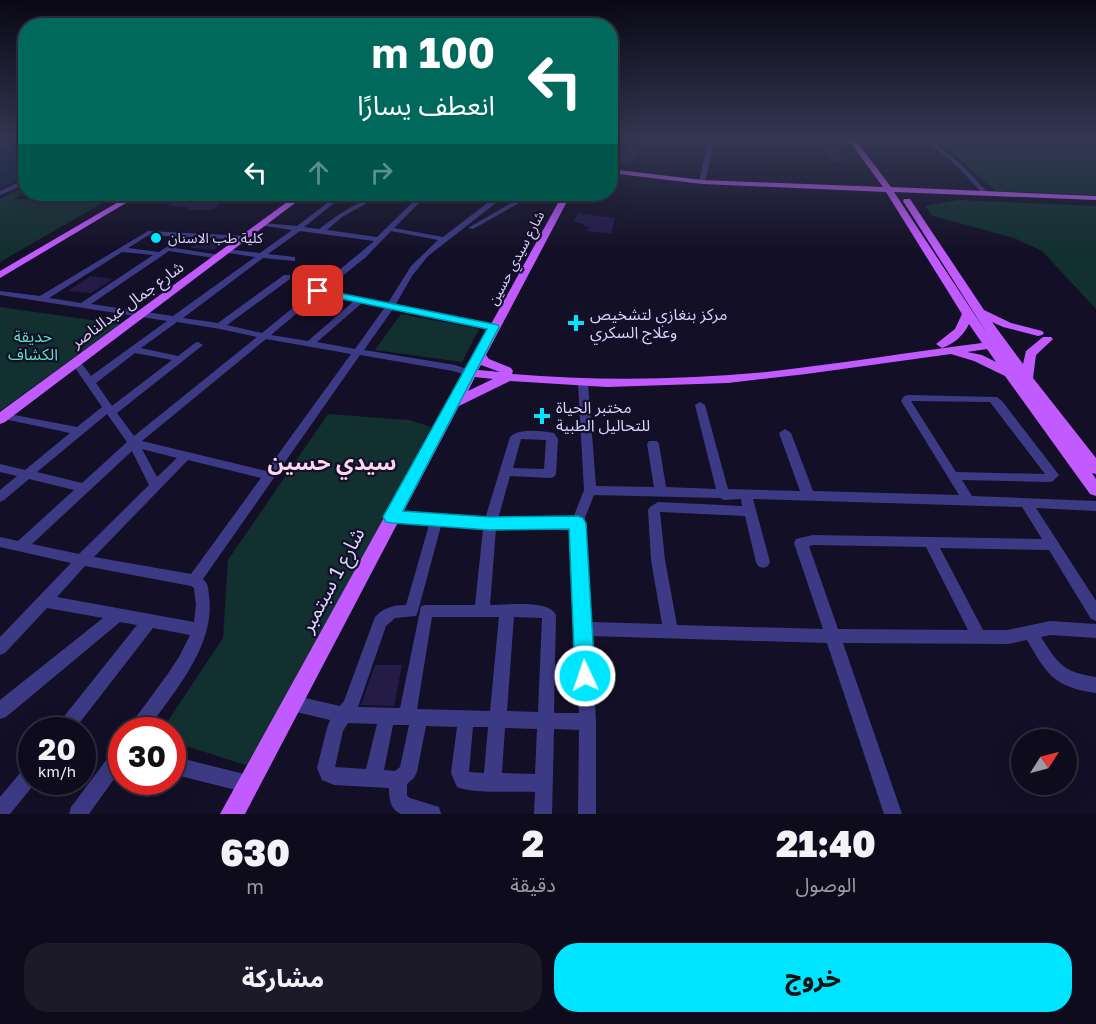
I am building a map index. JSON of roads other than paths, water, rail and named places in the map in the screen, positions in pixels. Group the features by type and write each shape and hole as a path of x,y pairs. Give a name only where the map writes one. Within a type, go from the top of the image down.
{"main road":[{"path":"652,176 702,182 1096,198"},
{"path":"885,176 901,191 981,313 1010,375 1096,490"},
{"path":"848,189 870,187 887,179 913,188 936,192"},
{"path":"887,179 889,190 968,314 1027,378 1096,469"},
{"path":"848,189 878,195 897,203"},
{"path":"908,204 915,196 936,192"},
{"path":"0,267 118,201"},
{"path":"0,275 119,201"},
{"name":"شارع جمال عبدالناصر","path":"2,417 294,201"},
{"name":"شارع سيدي حسين","path":"469,365 494,327 562,201"},
{"path":"981,313 1007,325 1042,336 1030,354 1027,378"},
{"path":"944,348 960,330 968,314"},
{"path":"469,365 510,374 583,382 716,379 993,342"},
{"path":"469,365 485,362 510,374 621,376 699,374 944,348 978,358 1010,375"},
{"name":"شارع 1 سبتمبر","path":"232,814 455,403 469,365"},
{"path":"455,403 510,374"}],"street":[{"path":"702,182 703,176"},
{"path":"969,176 986,194"},
{"path":"0,193 18,185"},
{"path":"90,382 177,320 333,201"},
{"path":"320,232 340,216 367,201"},
{"path":"21,546 133,443 318,291 389,229 417,201"},
{"path":"194,581 391,306 402,284 424,256 494,201"},
{"path":"424,256 518,201"},
{"path":"319,213 340,216"},
{"path":"265,224 378,239"},
{"path":"389,229 444,239"},
{"path":"40,300 153,232 244,238"},
{"path":"82,306 189,235"},
{"path":"169,249 292,259"},
{"path":"122,250 161,254"},
{"path":"220,326 287,277"},
{"path":"318,291 494,327"},
{"path":"0,294 220,326 356,352 469,365"},
{"path":"310,344 360,300"},
{"path":"0,497 80,431 198,345"},
{"path":"135,350 179,359"},
{"path":"76,362 133,443 156,486"},
{"path":"583,382 590,490 578,523 588,722 587,814"},
{"path":"955,476 1049,478 1053,475 993,399 908,398 906,401 968,500"},
{"path":"700,405 724,495"},
{"path":"2,417 80,431"},
{"path":"785,433 808,495"},
{"path":"133,443 269,476"},
{"path":"653,444 661,491"},
{"path":"0,648 82,560 186,456"},
{"path":"0,468 85,488"},
{"path":"482,610 490,524 496,498 506,472"},
{"path":"590,490 968,500 1096,506"},
{"path":"746,495 763,562"},
{"path":"1026,503 1096,614"},
{"path":"671,632 658,560 654,510 658,507 751,512"},
{"path":"392,517 490,524 578,523"},
{"path":"436,521 419,611 408,772 398,780 328,774 326,768 335,728 354,696 380,622 385,615 392,612 419,611 542,611 549,615 543,814"},
{"path":"893,814 801,543 813,540 1052,545"},
{"path":"0,542 194,581 201,585 204,594 200,630 194,647 146,717"},
{"path":"930,542 979,637"},
{"path":"45,601 200,630"},
{"path":"492,783 507,611"},
{"path":"0,711 119,615"},
{"path":"74,717 150,621"},
{"path":"582,629 1008,638 1050,628 1096,631"},
{"path":"1030,632 1055,671 1062,677 1075,683 1096,686"},
{"path":"292,703 344,715 588,722"},
{"path":"374,779 387,715"},
{"path":"466,718 460,778 468,783 543,783"},
{"path":"186,768 248,784"},
{"path":"78,814 108,772"},
{"path":"398,780 398,800 404,806 432,814"},
{"path":"0,812 18,790"}],"water":[{"path":"0,176 18,176 18,180 0,188"}],"place":[{"name":"كلية طب الاسنان","path":"156,238"},
{"name":"مركز بنغازي لتشخيص وعلاج السكري","path":"576,323"},
{"name":"مختبر الحياة للتحاليل الطبية","path":"542,416"}],"district":[{"name":"سيدي حسين","path":"332,462"}],"park label":[{"name":"حديقة الكشاف","path":"33,345"}]}
